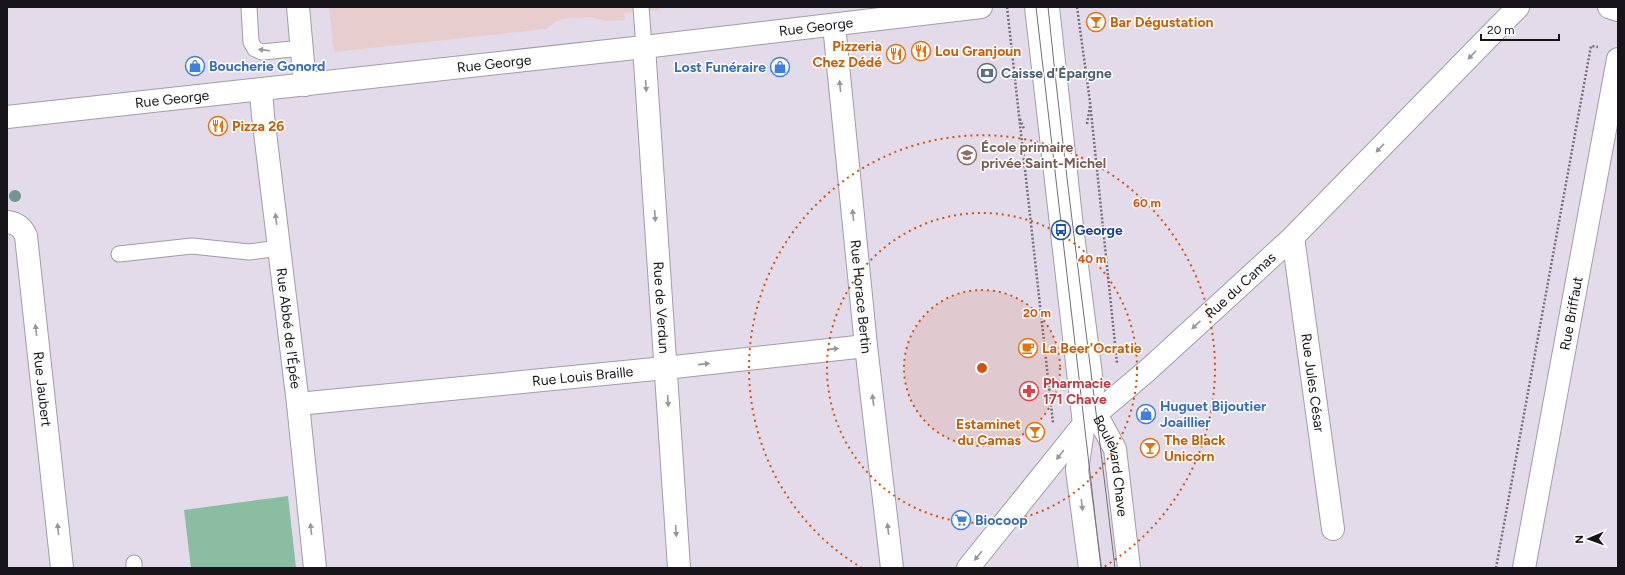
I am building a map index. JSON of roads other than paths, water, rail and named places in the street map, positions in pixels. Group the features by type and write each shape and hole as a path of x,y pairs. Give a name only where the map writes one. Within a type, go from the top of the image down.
{"street":[{"path":"298,7 305,85"},
{"name":"Rue George","path":"7,117 644,47 981,7"},
{"name":"Boulevard Chave","path":"1036,7 1090,419 1115,449 1129,568"},
{"name":"Boulevard Chave","path":"1048,7 1072,227 1090,419 1077,470 1090,568"},
{"name":"Rue du Camas","path":"968,568 1090,419 1149,369 1293,237 1518,7"},
{"path":"1609,7 1618,10"},
{"name":"Rue Horace Bertin","path":"834,25 866,346 892,568"},
{"name":"Rue de Verdun","path":"644,47 679,568"},
{"name":"Rue Briffaut","path":"1524,568 1618,59"},
{"name":"Rue Abbé de l'Épée","path":"261,90 298,404 315,568"},
{"name":"Rue Jaubert","path":"7,222 14,222 22,228 26,236 62,568"},
{"name":"Rue Jules César","path":"1293,237 1333,529"},
{"name":"Rue Louis Braille","path":"298,404 665,368 866,346"}],"lane":[{"path":"249,7 252,42 255,48 262,52 302,48"},
{"path":"641,7 644,47"},
{"path":"119,254 192,246 249,252 279,248"}],"tram line":[{"path":"1036,7 1101,568"},
{"path":"1048,7 1055,77 1115,568"}],"place":[{"name":"Bar Dégustation","path":"1096,22"},
{"name":"Lou Granjoun","path":"921,51"},
{"name":"Pizzeria Chez Dédé","path":"896,54"},
{"name":"Boucherie Gonord","path":"195,66"},
{"name":"Lost Funéraire","path":"780,67"},
{"name":"Caisse d'Épargne","path":"987,73"},
{"name":"Pizza 26","path":"218,126"},
{"name":"École primaire privée Saint-Michel","path":"967,155"},
{"name":"George","path":"1061,230"},
{"name":"La Beer'Ocratie","path":"1028,348"},
{"name":"Pharmacie 171 Chave","path":"1029,391"},
{"name":"Huguet Bijoutier Joaillier","path":"1146,414"},
{"name":"Estaminet du Camas","path":"1035,432"},
{"name":"The Black Unicorn","path":"1150,448"},
{"name":"Biocoop","path":"961,520"}]}
